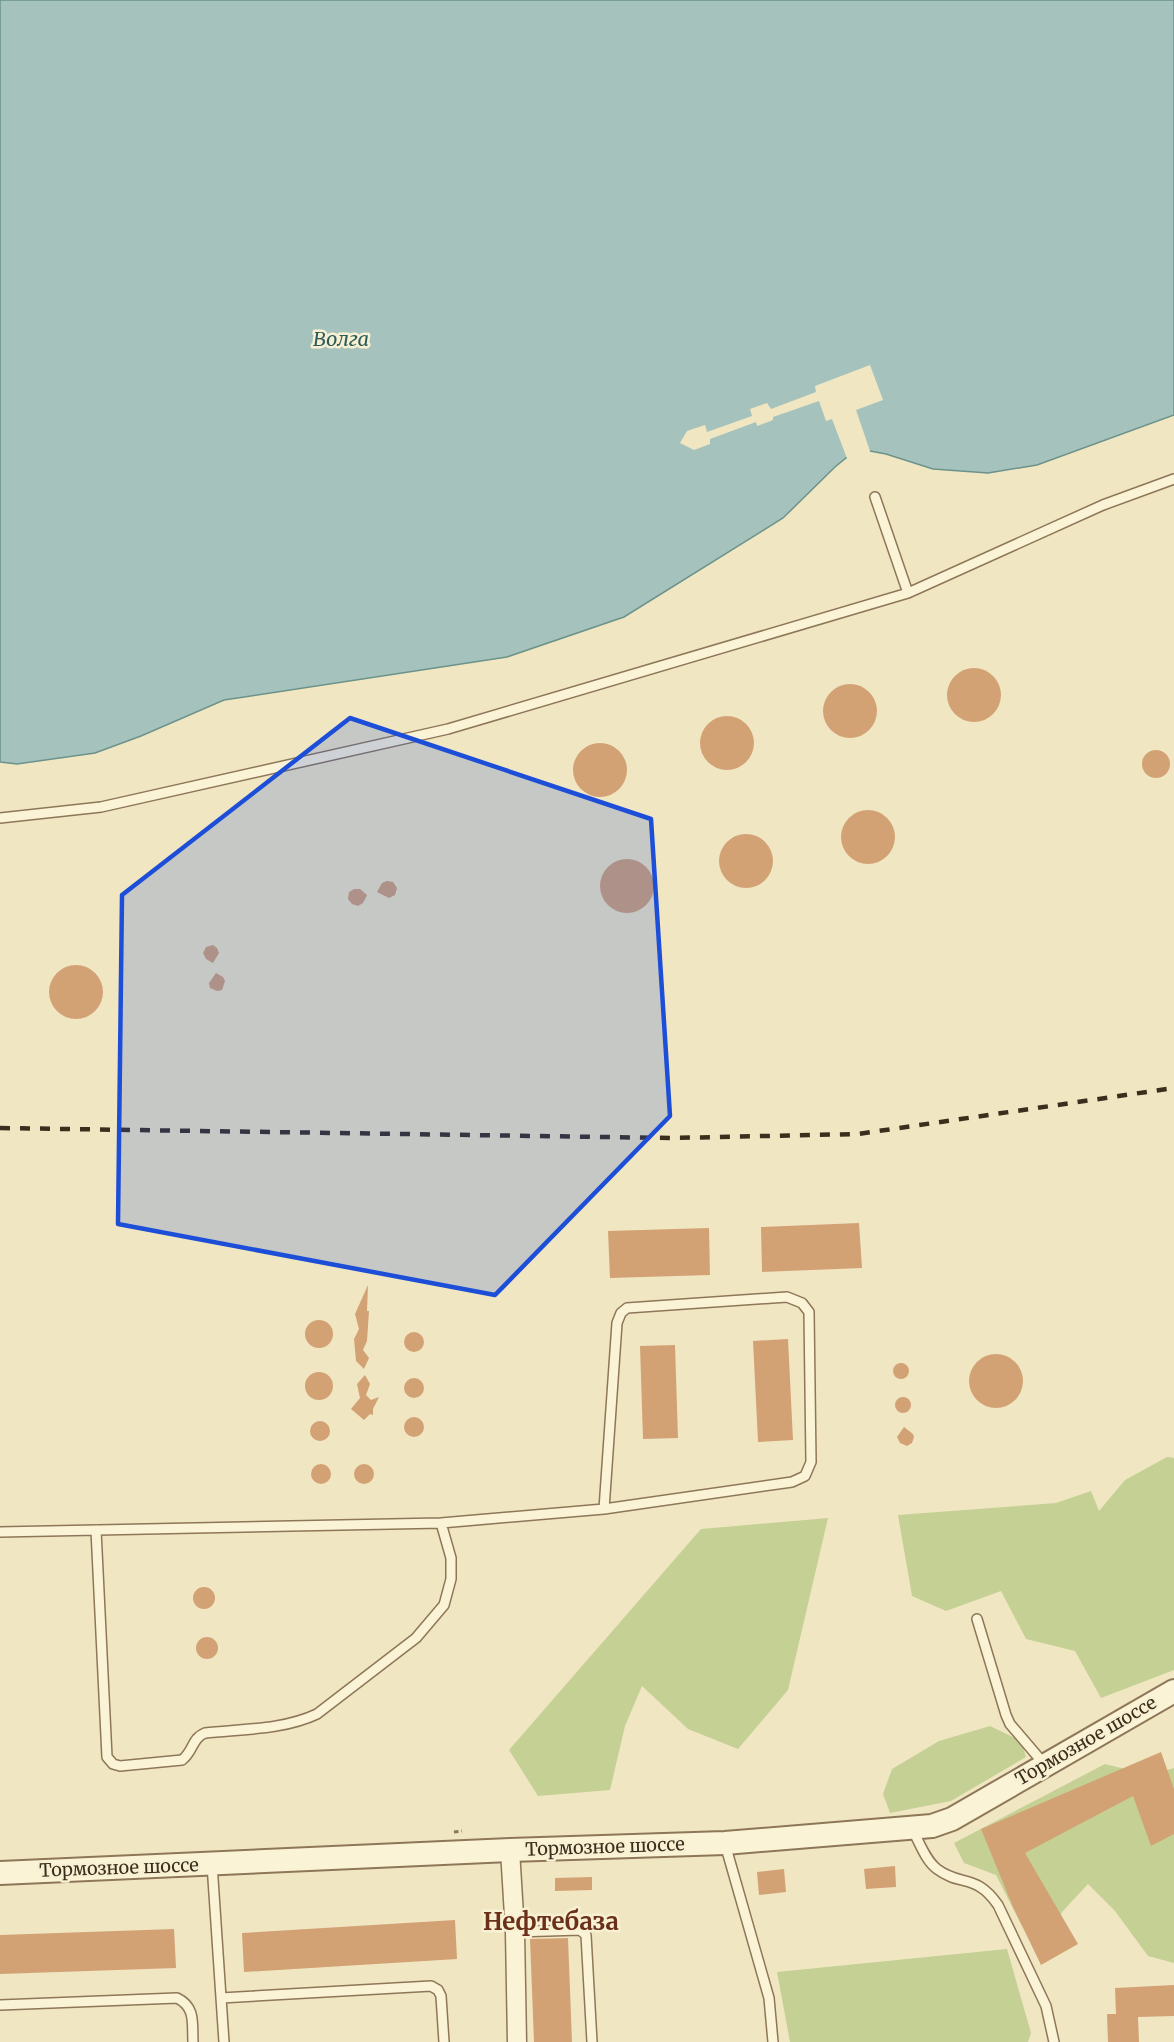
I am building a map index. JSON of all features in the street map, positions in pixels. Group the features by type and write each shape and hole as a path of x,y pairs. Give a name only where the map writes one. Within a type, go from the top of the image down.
{"street":[{"name":"Тормозное шоссе","path":"0,1873 510,1850 725,1843 932,1826 952,1819 1174,1691"},
{"path":"510,1850 515,1932 517,2042"}],"lane":[{"path":"0,818 101,807 448,729 908,593 1103,505 1174,479"},
{"path":"875,497 908,593"},
{"path":"0,1532 441,1523 604,1509 792,1482 805,1476 811,1462 808,1312 802,1303 787,1297 627,1308 621,1313 617,1323 604,1509"},
{"path":"96,1530 107,1757 112,1764 120,1766 182,1760 195,1740 205,1733 284,1725 302,1721 317,1714 416,1638 444,1605 451,1579 451,1558 441,1523"},
{"path":"977,1619 1010,1724 1046,1765"},
{"path":"912,1829 932,1864 939,1871 980,1885 989,1892 998,1905 1046,2006 1054,2042"},
{"path":"725,1843 769,1998 773,2042"},
{"path":"212,1864 224,2042"},
{"path":"515,1932 580,1930 586,1935 592,2042"},
{"path":"221,1998 431,1986 438,1990 441,1996 444,2042"},
{"path":"0,2005 177,1998 185,2002 191,2011 193,2042"}],"highlighted area":[{"path":"350,718 651,819 670,1116 495,1295 118,1224 122,895"}],"green space":[{"path":"1167,1457 1174,1458 1174,1670 1101,1698 1075,1651 1026,1639 1001,1591 946,1611 912,1596 898,1515 1056,1503 1091,1491 1099,1511 1125,1480"},
{"path":"828,1518 788,1690 738,1749 688,1729 642,1686 625,1726 610,1790 538,1796 509,1750 701,1529"},
{"path":"990,1726 1021,1741 1026,1757 951,1801 890,1813 883,1794 892,1769 939,1741"},
{"path":"1105,1764 1149,1775 1174,1768 1174,1963 1148,1956 1115,1911 1088,1884 1062,1912 1047,1939 1023,1928 996,1875 964,1863 954,1843"},
{"path":"1007,1949 1031,2033 1028,2042 790,2042 777,1972"}],"water":[{"name":"Волга","path":"0,0 1174,0 1174,415 1037,465 988,473 933,469 870,451 846,458 783,518 624,617 507,657 224,700 95,753 17,764 0,762"}],"pier":[{"path":"870,365 883,400 856,410 871,454 848,461 832,419 826,421 819,401 773,417 773,420 757,426 756,422 710,439 710,444 694,450 680,443 687,431 705,425 707,432 752,416 750,409 767,403 771,409 816,392 815,386"}],"building":[{"path":"969,668 979,668 989,672 997,680 1001,695 997,710 989,718 979,722 969,722 959,718 951,710 947,700 947,690 951,680 959,672"},
{"path":"845,684 855,684 865,688 873,696 877,711 873,726 865,734 855,738 845,738 835,734 827,726 823,716 823,706 827,696 835,688"},
{"path":"722,716 732,716 742,720 750,728 754,743 750,758 742,766 732,770 722,770 712,766 704,758 700,748 700,738 704,728 712,720"},
{"path":"595,743 605,743 615,747 623,755 627,770 623,785 615,793 605,797 595,797 585,793 577,785 573,775 573,765 577,755 585,747"},
{"path":"1156,750 1166,754 1170,764 1166,774 1156,778 1146,774 1142,764 1146,754"},
{"path":"863,810 873,810 883,814 891,822 895,837 891,852 883,860 873,864 863,864 853,860 845,852 841,842 841,832 845,822 853,814"},
{"path":"741,834 751,834 761,838 769,846 773,861 769,876 761,884 751,888 741,888 731,884 723,876 719,866 719,856 723,846 731,838"},
{"path":"622,859 632,859 642,863 650,871 654,886 650,901 642,909 632,913 622,913 612,909 604,901 600,891 600,881 604,871 612,863"},
{"path":"393,882 397,888 395,895 389,898 377,892 382,883"},
{"path":"360,889 367,895 363,903 358,906 352,904 348,899 349,892"},
{"path":"213,945 219,953 213,963 206,959 203,953 206,947"},
{"path":"76,965 86,967 95,973 101,982 103,992 101,1002 95,1011 86,1017 76,1019 66,1017 57,1011 51,1002 49,992 51,982 57,973 66,967"},
{"path":"216,973 225,981 222,990 217,991 210,988 209,983"},
{"path":"859,1223 862,1268 762,1272 761,1227"},
{"path":"709,1228 710,1275 610,1278 608,1231"},
{"path":"368,1285 367,1341 363,1350 369,1358 364,1369 356,1361 354,1339 359,1329 355,1314"},
{"path":"319,1320 329,1324 333,1334 329,1344 319,1348 309,1344 305,1334 309,1324"},
{"path":"414,1332 421,1335 424,1342 421,1349 414,1352 407,1349 404,1342 407,1335"},
{"path":"788,1339 793,1440 758,1442 753,1341"},
{"path":"675,1345 678,1438 643,1439 640,1346"},
{"path":"991,1354 1001,1354 1011,1358 1019,1366 1023,1381 1019,1396 1011,1404 1001,1408 991,1408 981,1404 973,1396 969,1386 969,1376 973,1366 981,1358"},
{"path":"898,1363 904,1363 909,1371 907,1377 898,1379 893,1374 893,1368"},
{"path":"319,1372 329,1376 333,1386 329,1396 319,1400 309,1396 305,1386 309,1376"},
{"path":"365,1375 370,1384 366,1395 371,1400 379,1397 373,1409 373,1415 370,1414 364,1420 351,1409 360,1398 357,1384"},
{"path":"414,1378 421,1381 424,1388 421,1395 414,1398 407,1395 404,1388 407,1381"},
{"path":"900,1397 906,1397 911,1405 909,1411 900,1413 895,1408 895,1402"},
{"path":"414,1417 421,1420 424,1427 421,1434 414,1437 407,1434 404,1427 407,1420"},
{"path":"320,1421 327,1424 330,1431 327,1438 320,1441 313,1438 310,1431 313,1424"},
{"path":"904,1427 914,1437 912,1443 907,1446 900,1443 897,1437"},
{"path":"321,1464 328,1467 331,1474 328,1481 321,1484 314,1481 311,1474 314,1467"},
{"path":"364,1464 371,1467 374,1474 371,1481 364,1484 357,1481 354,1474 357,1467"},
{"path":"204,1587 212,1590 215,1598 212,1606 204,1609 196,1606 193,1598 196,1590"},
{"path":"207,1637 215,1640 218,1648 215,1656 207,1659 199,1656 196,1648 199,1640"},
{"path":"1161,1752 1174,1789 1174,1834 1151,1846 1133,1796 1025,1853 1078,1944 1041,1965 1013,1907 981,1829"},
{"path":"895,1866 896,1887 866,1889 864,1869"},
{"path":"784,1869 786,1892 759,1895 757,1872"},
{"path":"592,1877 592,1890 555,1891 555,1878"},
{"path":"455,1920 457,1959 244,1972 242,1933"},
{"path":"174,1929 176,1968 0,1974 0,1935"},
{"path":"568,1938 572,2042 534,2042 530,1939"},
{"path":"1174,1985 1174,2016 1138,2017 1139,2042 1108,2042 1107,2014 1116,2014 1115,1988"}],"railway":[{"path":"0,1128 671,1138 858,1134 1174,1088"}],"district":[{"name":"Нефтебаза","path":"551,1922"}]}
